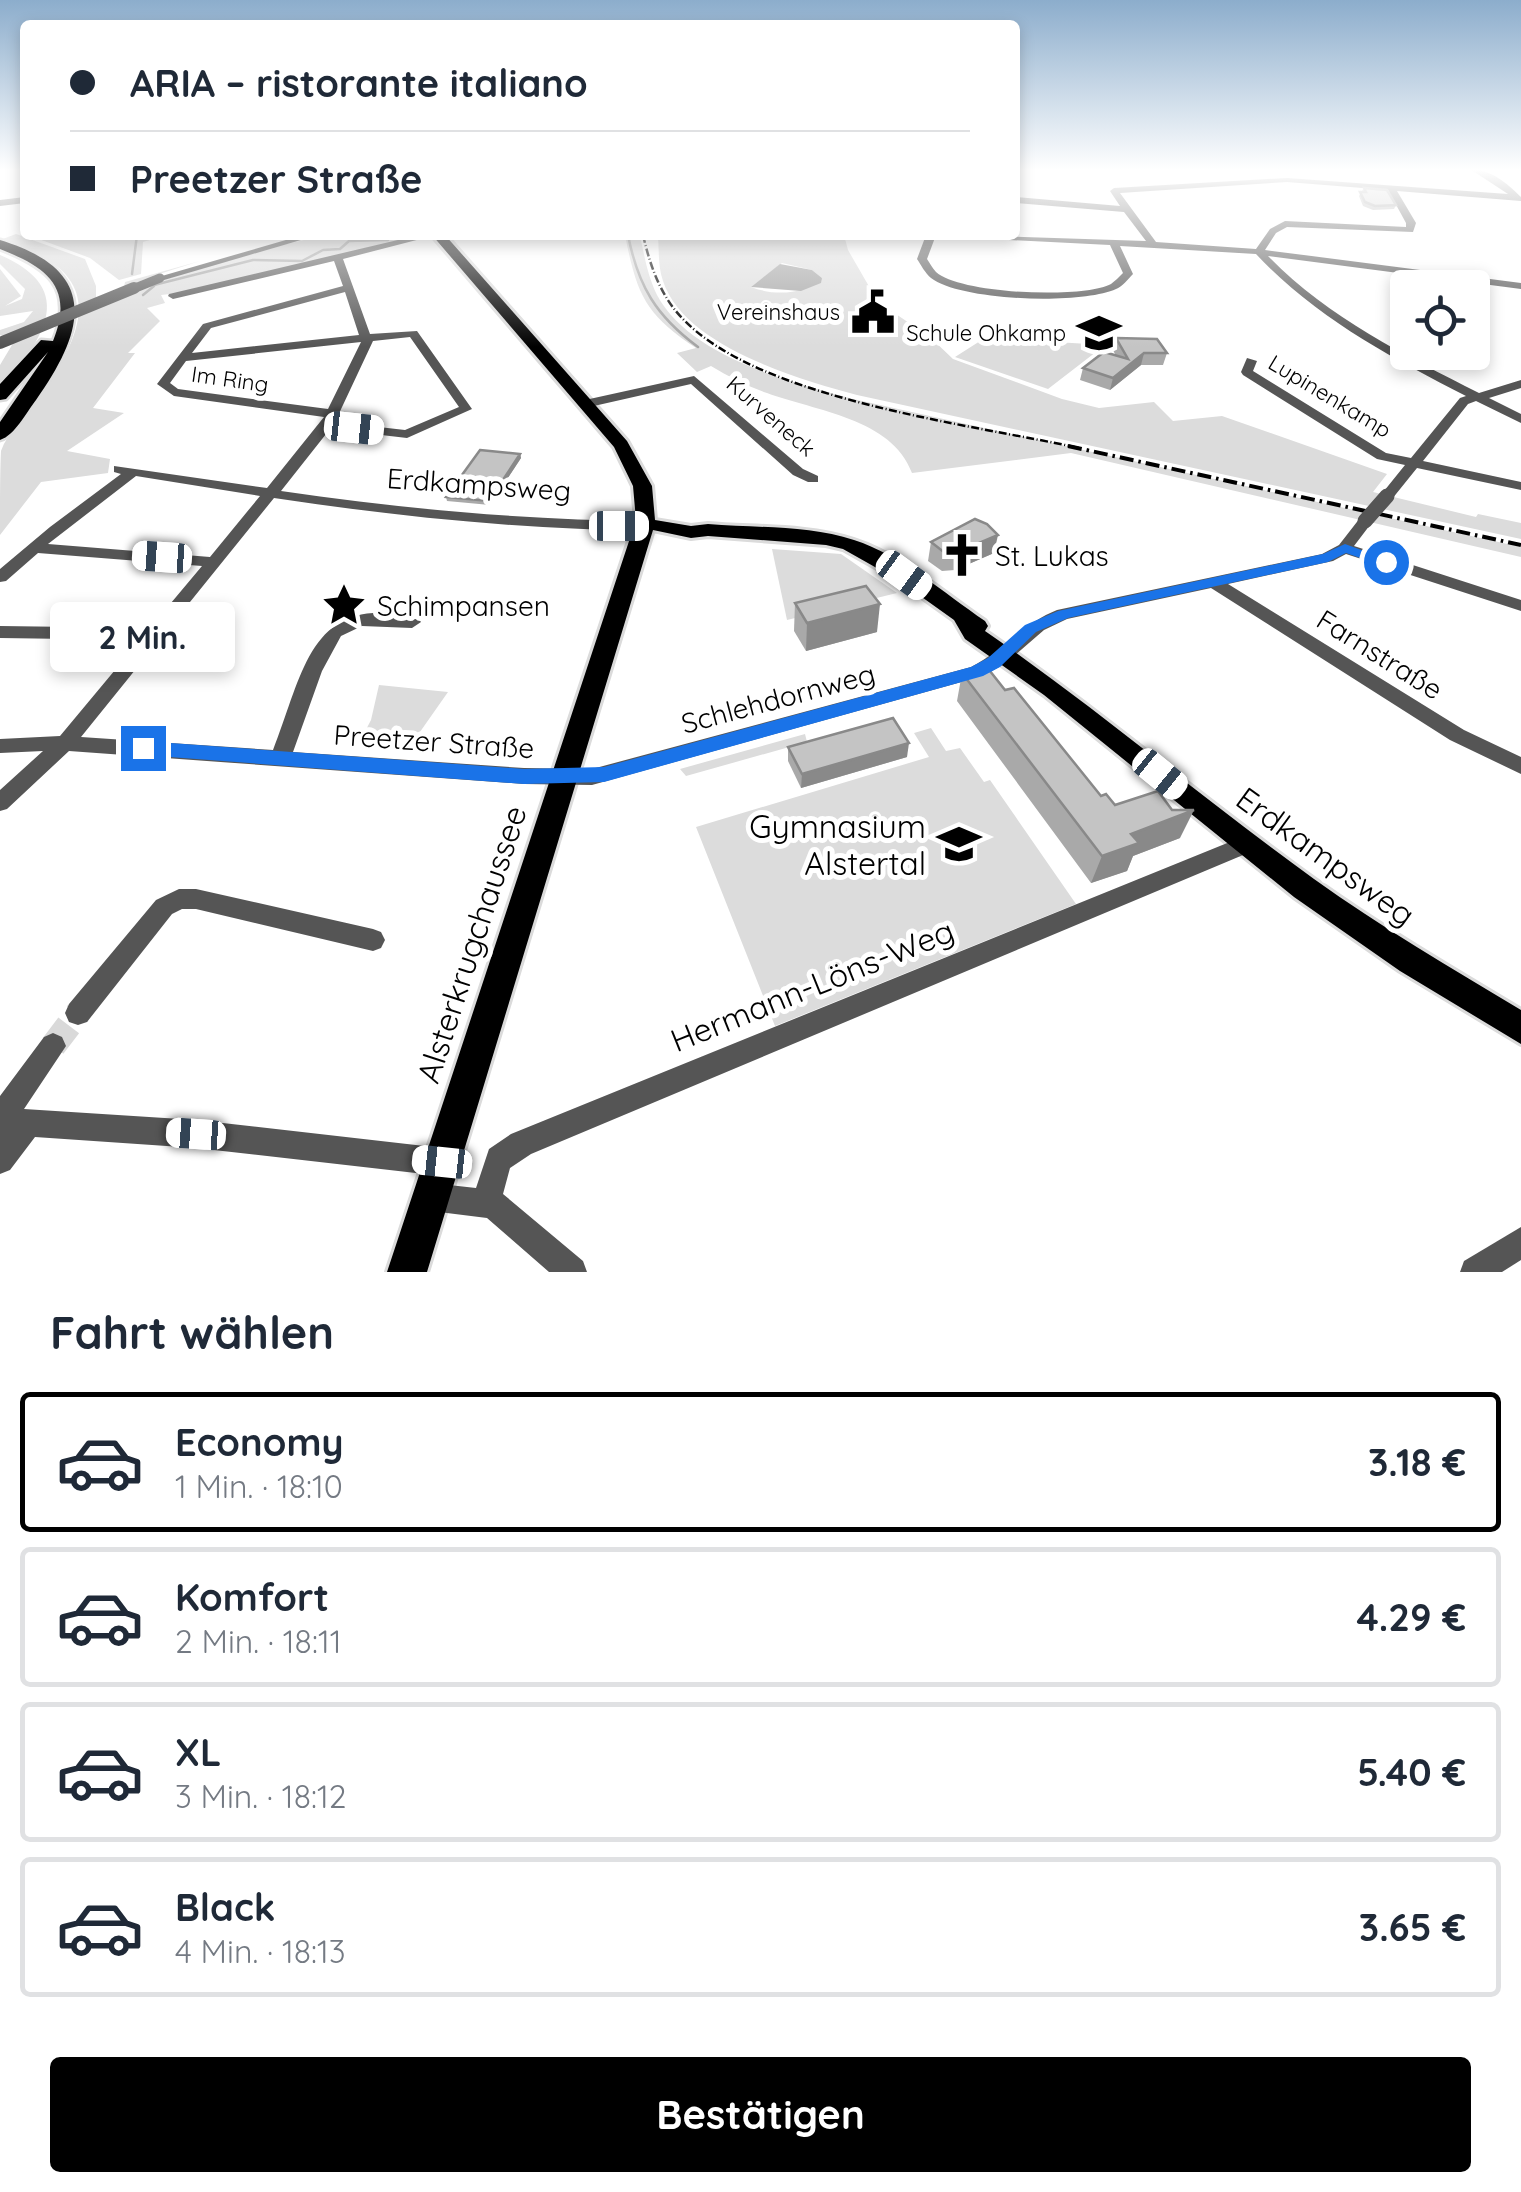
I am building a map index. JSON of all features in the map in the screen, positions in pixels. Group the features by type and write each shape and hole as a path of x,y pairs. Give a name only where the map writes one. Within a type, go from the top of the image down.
{"highway":[{"path":"0,244 53,268 67,286 70,306 65,335 56,354 0,436"},
{"path":"0,252 30,266 52,288 56,314 47,344 0,414"},
{"path":"0,395 47,344"}],"main road":[{"path":"438,240 586,404 632,462 652,526"},
{"name":"Erdkampsweg","path":"647,502 679,520 708,530"},
{"name":"Erdkampsweg","path":"652,526 679,520"},
{"name":"Erdkampsweg","path":"652,526 850,545 904,575 965,621 973,634 1006,651 1247,844 1354,924 1521,1028"},
{"name":"Alsterkrugchaussee","path":"408,1272 621,595 652,526"}],"street":[{"path":"1140,228 1153,245"},
{"path":"1259,252 1278,228"},
{"path":"1376,228 1410,228"},
{"path":"1020,238 1259,252 1521,286"},
{"path":"0,343 160,278 295,240"},
{"path":"173,296 413,240"},
{"path":"929,240 922,256 931,276 946,284 986,293 1113,287 1128,274 1114,244"},
{"path":"1259,252 1281,276 1359,331 1521,419"},
{"path":"0,802 65,743 331,420 367,341 338,258"},
{"name":"Im Ring","path":"331,420 167,390 163,384 200,332 211,324 348,288"},
{"path":"183,358 413,333 466,409 407,434 331,420"},
{"name":"Lupinenkamp","path":"1251,361 1247,372 1258,380 1382,456 1521,486"},
{"name":"Kurveneck","path":"586,404 694,380 798,472 813,479"},
{"path":"1521,384 1476,395 1464,402 1345,548 1521,606"},
{"name":"Erdkampsweg","path":"33,548 127,470 434,515 652,526"},
{"path":"0,577 33,548 214,562"},
{"name":"Schlehdornweg","path":"564,777 604,775 977,672 1030,628 1054,617 1328,558 1345,548"},
{"name":"Farnstraße","path":"1213,582 1458,735 1521,766"},
{"path":"281,756 322,651 334,633 368,619 412,622"},
{"path":"0,632 153,634"},
{"name":"Preetzer Straße","path":"0,746 65,743 564,777"},
{"name":"Hermann-Löns-Weg","path":"486,1201 499,1159 520,1144 1247,844"},
{"path":"78,1014 164,907 179,899 196,899 373,940"},
{"path":"0,1120 53,1046"},
{"path":"0,1120 196,1134 442,1162"},
{"path":"0,1160 30,1121"},
{"path":"431,1197 486,1201 513,1218 572,1272"},
{"path":"1476,1272 1521,1242"}],"shaded area":[{"path":"16,234 20,240 33,240 85,259 96,286 96,299 122,297 125,282 200,261 153,276 163,280 304,240 403,240 196,291 161,295 165,303 147,308 160,321 128,353 135,353 93,408 124,413 67,451 110,459 108,473 41,482 0,535 1,451 69,347 77,324 78,303 73,284 58,267 0,240"},
{"path":"41,240 150,240 143,242 141,274 119,280 90,258"},
{"path":"626,240 641,240 654,288 672,317 717,351 772,375 853,399 1521,547 1521,557 1071,453 912,473 888,440 870,428 760,390 711,366 697,372 677,353 696,348 654,313 634,273"},
{"path":"658,240 845,240 878,302 930,337 953,359 1062,399 1099,408 1154,402 1173,421 1222,416 1387,474 1373,492 1476,517 1478,514 1521,523 1521,539 857,395 805,380 746,356 694,324 675,304 659,264","holes":["782,263 812,270 822,278 798,291 779,293 751,287"]},
{"path":"0,255 25,269 40,284 47,301 39,336 0,389 0,365 15,340 0,335 0,330 24,322 33,311 0,316 0,269 21,296 5,306 22,299 25,289 0,264"},
{"path":"780,264 812,270 822,278 821,283 801,291 751,287"},
{"path":"999,329 1039,341 1105,345 1048,389 955,357"},
{"path":"772,549 841,554 897,593 787,620"},
{"path":"379,685 448,692 408,749 358,745 371,720"},
{"path":"931,728 946,751 960,748 984,782 990,780 1076,904 775,1026 696,827 929,757 914,733"},
{"path":"805,734 807,742 686,776 680,769"}],"building":[{"path":"1116,338 1157,339 1167,353 1144,353 1113,378 1083,368 1104,352 1128,359"},
{"path":"480,450 520,454 489,501 446,497"},
{"path":"975,519 998,535 958,552 945,553 931,542"},
{"path":"866,586 880,604 807,623 795,603"},
{"path":"986,666 1005,690 1014,688 1101,796 1106,794 1115,805 1158,791 1172,810 1194,810 1131,834 1139,843 1102,856 962,673"},
{"path":"893,718 909,743 802,774 788,747"}],"waterway":[{"path":"132,274 136,240"},
{"path":"154,285 253,260 302,261 323,250 340,249 349,241 388,240"},
{"path":"629,240 637,270 651,298 671,324 698,347"},
{"path":"143,295 154,286"}],"tunnel":[{"path":"53,1046 78,1013"}],"railway":[{"path":"644,240 657,279 682,318 717,346 761,370 869,405 1079,448"},
{"path":"1068,446 1521,545"}],"place":[{"name":"Vereinshaus","path":"873,312"},
{"name":"Schule Ohkamp","path":"1099,333"},
{"name":"St. Lukas","path":"962,555"},
{"name":"Schimpansen","path":"344,605"},
{"name":"Gymnasium Alstertal","path":"959,844"}],"route":[{"path":"143,748 524,776 604,775 977,672 1002,656 1030,628 1063,614 1328,558 1345,548 1386,562"}]}
